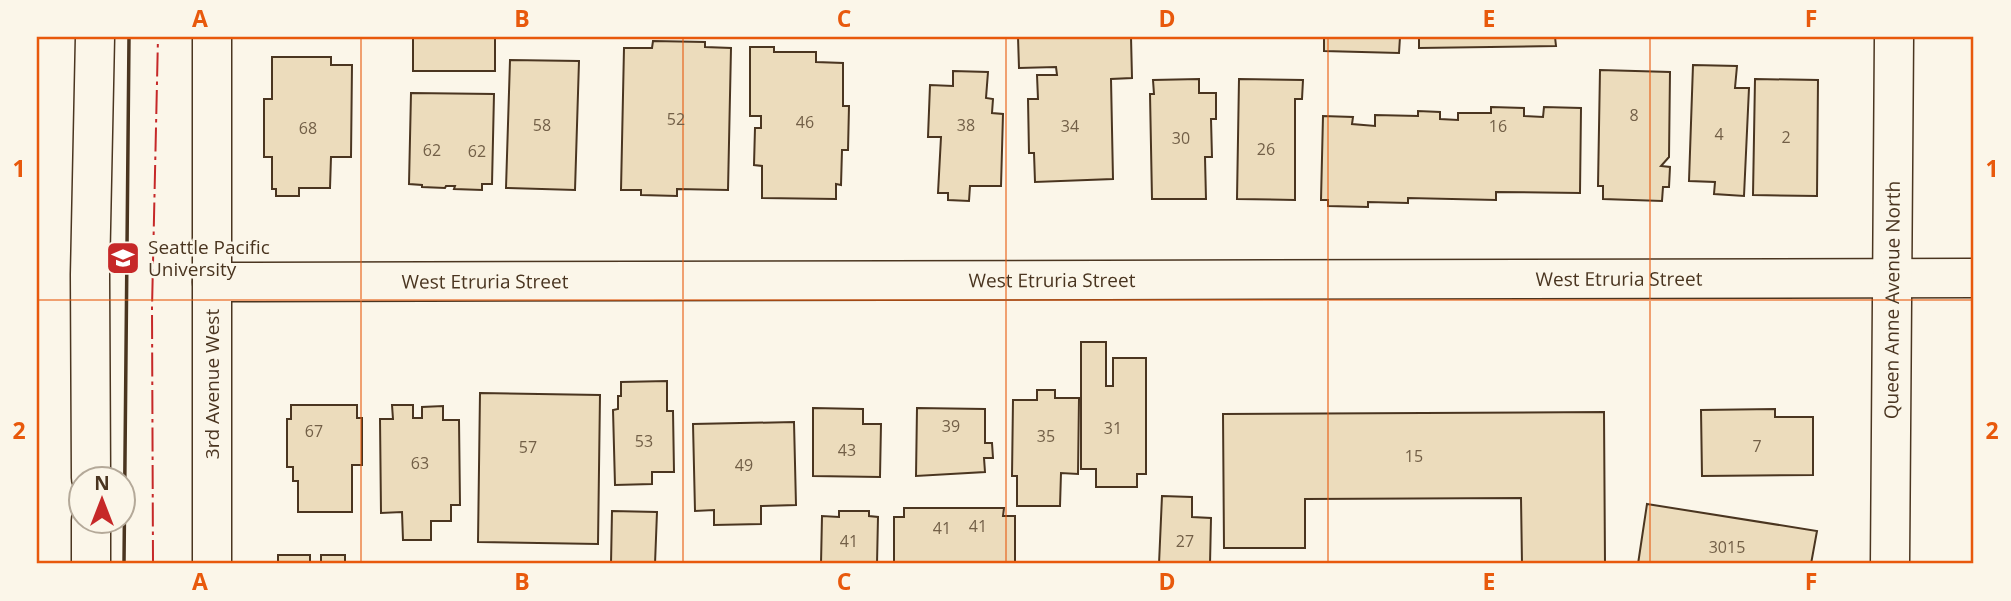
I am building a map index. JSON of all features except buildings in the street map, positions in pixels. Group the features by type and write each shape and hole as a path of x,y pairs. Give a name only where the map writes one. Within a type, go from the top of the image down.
{"street":[{"path":"91,464 90,275 94,37"},
{"name":"3rd Avenue West","path":"212,37 212,564"},
{"name":"Queen Anne Avenue North","path":"1890,564 1894,37"},
{"name":"West Etruria Street","path":"212,282 1974,278"},
{"path":"91,534 91,564"}],"wall":[{"path":"124,564 129,37"}],"power":[{"path":"153,564 152,308 158,37"}],"place":[{"name":"Seattle Pacific University","path":"123,258"}]}
